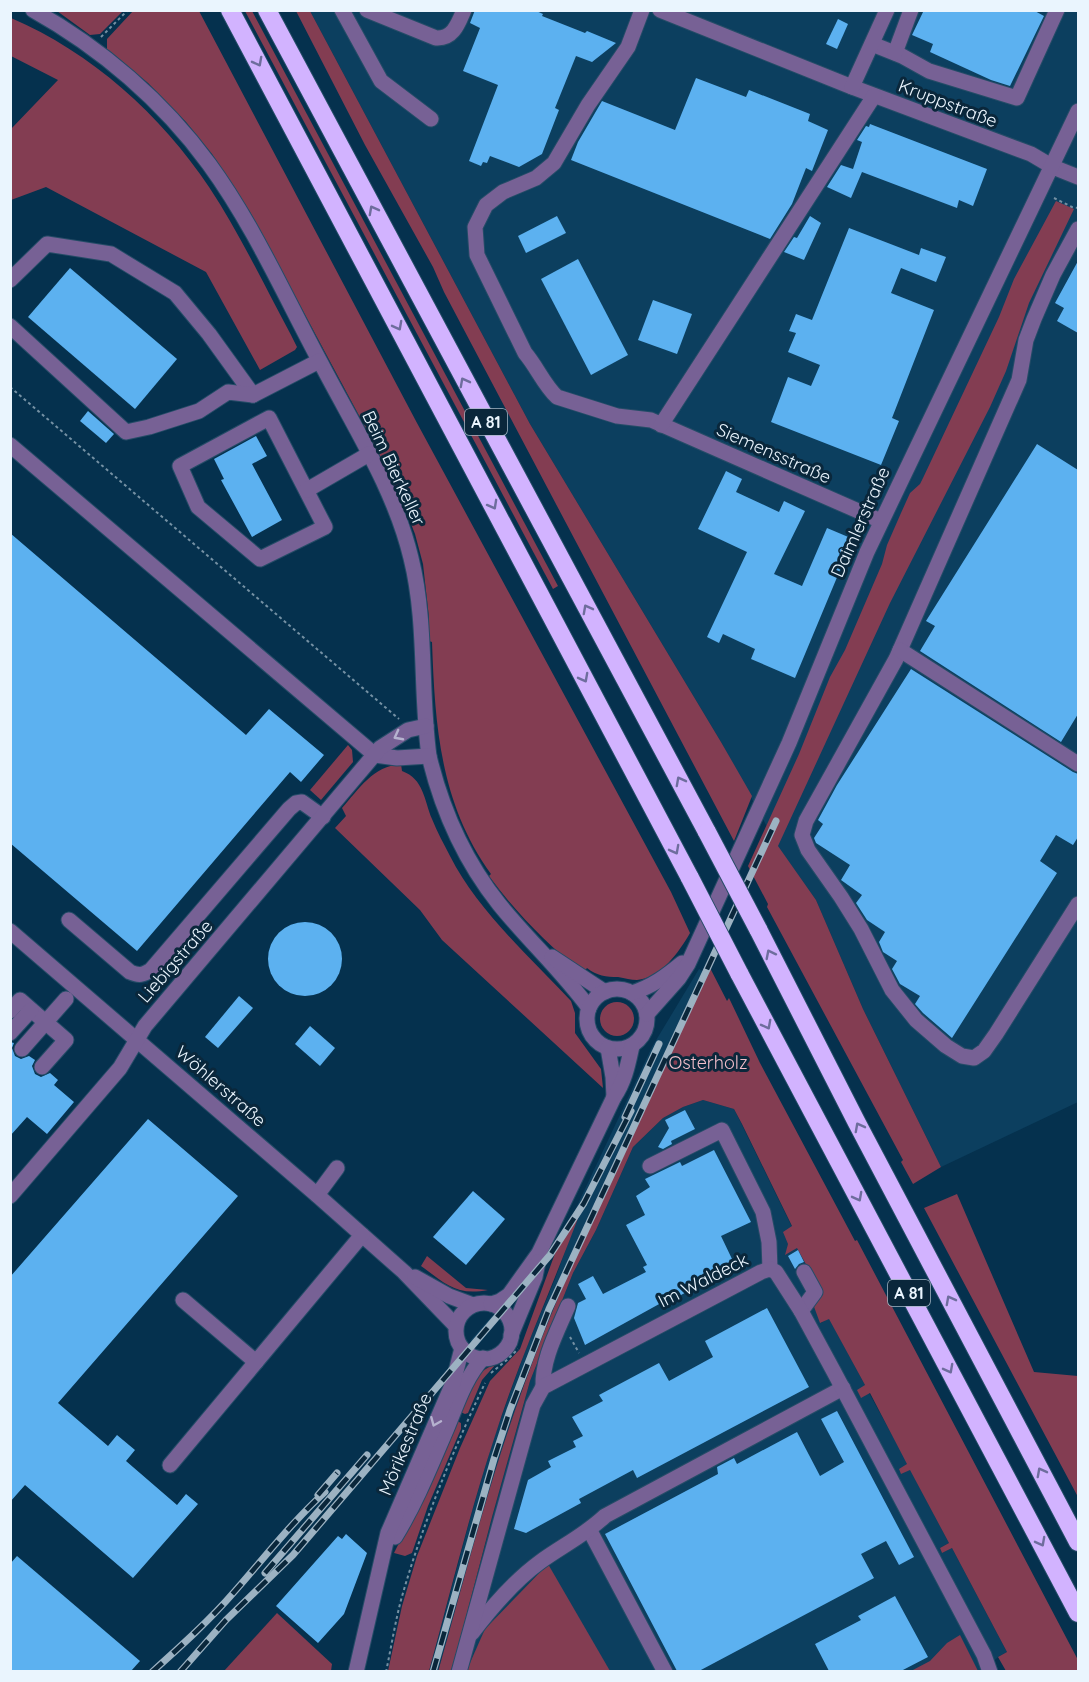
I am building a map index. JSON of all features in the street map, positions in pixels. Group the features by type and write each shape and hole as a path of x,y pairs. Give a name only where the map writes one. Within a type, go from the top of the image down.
{"highway":[{"name":"A 81","path":"230,10 1078,1613"},
{"name":"A 81","path":"267,10 463,380 707,832 857,1123 1078,1542"}],"street":[{"name":"Beim Bierkeller","path":"33,10 92,48 156,103 209,165 255,238 369,454 399,517 411,558 419,606 429,756 448,818 472,866 499,904 544,953 589,1008"},
{"path":"342,10 381,81 431,119"},
{"path":"367,10 436,38 444,39 451,34 464,10"},
{"name":"Siemensstraße","path":"642,10 628,47 588,105 554,163 536,178 504,192 486,205 475,227 477,255 525,353 536,365 551,392 565,401 617,416 656,423 881,521"},
{"name":"Kruppstraße","path":"660,10 874,96 1031,154 1053,167 1078,177"},
{"path":"852,87 887,10"},
{"path":"895,53 911,10"},
{"path":"872,44 929,71 1017,98 1057,10"},
{"path":"656,423 874,96"},
{"name":"Daimlerstraße","path":"647,1014 679,978 691,955 789,743 881,521 1078,111"},
{"path":"1078,229 1053,275 1034,319 1026,340 1019,380 900,650 806,821 802,836 807,850 861,929 892,990 916,1020 946,1046 962,1056 974,1058 984,1051 1074,923 1078,904"},
{"path":"10,280 47,244 111,254 175,293 209,334 253,395"},
{"path":"10,326 126,432 149,428 199,411 228,392 253,395 319,361"},
{"path":"269,418 307,490 325,527 260,559 198,507 180,466 269,418"},
{"path":"10,445 375,755 397,758 429,756"},
{"path":"307,490 369,454"},
{"path":"900,650 1078,764"},
{"name":"Liebigstraße","path":"10,1196 120,1068 145,1026 375,755 387,742 408,730 426,726"},
{"path":"69,920 130,972 138,975 144,974 151,970 289,808 302,802 323,818"},
{"name":"Wöhlerstraße","path":"10,931 404,1272 456,1326"},
{"name":"Beim Bierkeller","path":"544,953 605,992"},
{"name":"Daimlerstraße","path":"632,993 662,980 691,955"},
{"path":"618,989 632,993 639,998 647,1014 646,1029 633,1046 625,1049 608,1048 599,1044 592,1037 588,1028 587,1018 592,1002 605,992 618,989"},
{"path":"22,1049 66,999"},
{"path":"10,1011 20,1000 66,1040 42,1067"},
{"path":"10,1033 31,1010"},
{"name":"Mörikestraße","path":"491,1304 509,1295 539,1253 625,1075 633,1046"},
{"path":"608,1048 614,1097"},
{"path":"650,1166 722,1130 763,1212 769,1242 770,1269"},
{"path":"317,1195 337,1168"},
{"path":"170,1465 362,1235"},
{"name":"Mörikestraße","path":"384,1555 405,1520 467,1380 483,1358 490,1358 504,1350 516,1338 535,1277 539,1253"},
{"name":"Im Waldeck","path":"543,1387 761,1272 770,1269 776,1272 801,1311 843,1388 984,1655 990,1671"},
{"name":"Wöhlerstraße","path":"404,1272 449,1296 473,1305"},
{"path":"801,1311 815,1292 804,1272"},
{"path":"183,1300 256,1362"},
{"path":"456,1326 459,1317 473,1305 491,1304 502,1310 509,1319 516,1338"},
{"path":"459,1671 533,1405 543,1387 542,1372 568,1306"},
{"name":"Mörikestraße","path":"356,1671 388,1533 453,1383 462,1348 457,1338 456,1326"},
{"path":"462,1348 471,1355 483,1358"},
{"path":"466,1641 486,1615 529,1571 590,1531 605,1516 843,1388"},
{"path":"590,1531 664,1671"}],"path":[{"path":"92,48 128,10"},
{"path":"1041,191 1078,208"},
{"path":"10,387 402,722 408,730"},
{"path":"561,1322 585,1363"},
{"path":"386,1671 400,1603 431,1508 484,1384 489,1375 513,1354 516,1338"}],"shaded area":[{"path":"310,11 1078,11 1078,1102 941,1167 863,1009 816,900 778,847 721,742 530,424"},
{"path":"699,969 707,974 558,1298 523,1386 438,1671 429,1672 494,1437 578,1216 570,1227 568,1225 652,1047"},
{"path":"703,1100 734,1109 792,1227 786,1254 797,1247 820,1290 821,1323 829,1318 865,1385 860,1397 869,1393 908,1464 901,1474 910,1469 949,1543 940,1548 942,1553 952,1548 1007,1652 982,1672 452,1672 530,1381 573,1273 596,1230 633,1147 663,1118 683,1107"},
{"path":"492,1316 498,1321 477,1346 470,1341"}],"green space":[{"path":"57,11 123,11 100,34 90,35"},
{"path":"133,11 199,11 417,423 671,892 690,933 675,956 654,974 637,980 602,976 587,968 583,973 533,927 489,876 491,874 461,820 443,763 435,704 432,642 429,641 423,564 415,534 402,501 250,212 212,154 186,122 148,83 107,49 107,39"},
{"path":"245,11 252,11 558,586 553,589"},
{"path":"296,11 310,11 530,424 752,796 734,841 444,292 433,267 365,145"},
{"path":"11,18 41,32 96,67 122,88 169,135 190,160 231,223 291,335 297,347 295,350 260,370 206,272 46,187 11,200 11,129 58,80 11,56"},
{"path":"1056,201 1074,209 1029,303 1006,371 890,603 778,846 816,900 863,1009 941,1167 913,1184 901,1162 903,1160 767,907 768,904 748,866 799,754 830,677 845,650 910,493 923,478 999,317 1014,279"},
{"path":"348,745 352,750 353,762 321,800 310,790"},
{"path":"401,764 402,771 415,779 419,785 432,819 461,876 489,914 571,1001 575,1013 575,1033 601,1069 603,1088 442,940 420,910 335,828 346,816 342,808 367,780 382,769"},
{"name":"Osterholz","path":"709,966 727,1001 729,998 760,1063 855,1241 857,1240 1078,1660 1078,1671 1006,1671 998,1657 1007,1652 952,1548 942,1553 940,1548 949,1543 910,1470 901,1474 899,1469 907,1464 870,1393 861,1398 857,1390 865,1385 829,1319 820,1323 813,1304 820,1290 797,1248 785,1255 788,1244 783,1232 792,1226 742,1124 734,1109 703,1100 683,1107 663,1118 633,1147 596,1230 573,1273 530,1381 452,1671 438,1672 500,1456 544,1332 589,1226"},
{"path":"617,1002 629,1007 634,1019 629,1031 617,1036 605,1031 600,1019 605,1007"},
{"path":"957,1194 1034,1372 1078,1376 1078,1497 924,1208"},
{"path":"580,1213 503,1410 476,1496 429,1671 388,1671 402,1606 417,1556 460,1448 490,1381 520,1349 557,1248"},
{"path":"427,1256 466,1288 488,1290 468,1291 452,1287 421,1266"},
{"path":"496,1364 482,1380 468,1413 458,1411 477,1377"},
{"path":"455,1420 461,1423 461,1429 428,1506 412,1553 405,1556 394,1553 421,1499"},
{"path":"548,1564 610,1671 466,1672 485,1629"},
{"path":"277,1613 332,1664 331,1671 224,1671"},
{"path":"960,1635 978,1671 911,1671 930,1661 947,1643"}],"building":[{"path":"475,10 534,10 543,14 542,16 616,43 592,62 576,56 555,108 559,110 542,154 519,167 490,156 487,163 483,162 481,166 469,161 498,85 463,71 480,28 470,23"},
{"path":"924,10 1033,10 1044,16 1010,86 991,80 930,52 933,44 912,35"},
{"path":"838,19 848,24 837,49 826,44"},
{"path":"696,78 746,97 749,90 810,114 808,121 828,130 812,171 806,168 792,204 770,239 571,160 578,142 602,101 675,130"},
{"path":"870,124 987,169 973,206 959,200 957,208 862,172 851,198 827,187 841,165 853,169 862,142 857,140 866,126 869,127"},
{"path":"557,216 566,233 526,253 518,236"},
{"path":"810,216 821,223 804,260 784,252 794,237 797,238"},
{"path":"849,228 919,255 921,248 946,257 936,282 901,268 891,293 934,310 892,418 899,421 881,465 771,422 788,377 811,386 820,365 788,352 796,333 789,331 796,314 812,320"},
{"path":"578,259 628,355 591,375 541,279"},
{"path":"1078,261 1078,333 1057,321 1064,308 1055,303"},
{"path":"70,268 177,359 135,409 28,317"},
{"path":"653,300 692,314 677,354 638,340"},
{"path":"88,411 114,434 106,443 80,421"},
{"path":"256,436 267,456 252,464 282,520 252,537 221,480 224,479 214,459"},
{"path":"1037,444 1078,470 1078,714 1061,742 920,651 935,626 926,621"},
{"path":"726,471 742,479 736,492 779,512 784,501 805,511 774,574 802,586 827,528 853,539 795,678 751,659 755,649 723,634 719,643 707,637 747,552 698,529"},
{"path":"10,533 246,735 269,709 324,755 301,782 290,772 137,951 10,843"},
{"path":"911,669 1078,774 1078,837 1073,845 1056,835 1040,861 1057,873 952,1038 915,1004 920,996 900,984 892,969 897,961 883,952 879,942 885,932 867,920 856,903 862,895 841,880 850,865 816,843 814,838 823,824 818,820 837,785"},
{"path":"305,922 319,925 331,933 339,945 342,959 339,973 331,985 319,993 305,996 291,993 279,985 271,973 268,959 271,945 279,933 291,925"},
{"path":"239,996 253,1008 218,1048 205,1037"},
{"path":"310,1026 335,1048 320,1066 295,1044"},
{"path":"10,1042 14,1043 12,1048 15,1056 21,1059 29,1056 35,1060 32,1066 35,1074 41,1077 50,1073 58,1080 54,1085 74,1102 47,1134 27,1117 10,1136"},
{"path":"685,1110 695,1129 671,1141 672,1144 663,1149 658,1147 669,1128 665,1120"},
{"path":"148,1119 238,1196 58,1403 108,1446 117,1435 135,1450 126,1461 177,1505 186,1494 198,1504 133,1578 25,1485 10,1502 10,1277"},
{"path":"714,1150 751,1222 721,1236 732,1259 729,1260 732,1265 699,1283 700,1285 662,1305 661,1303 585,1345 574,1318 578,1303 586,1299 578,1284 593,1276 603,1294 646,1272 643,1267 647,1265 626,1225 645,1215 636,1196 650,1187 645,1179 680,1162 682,1166"},
{"path":"473,1191 505,1219 466,1265 433,1237"},
{"path":"798,1250 804,1262 795,1269 788,1256"},
{"path":"767,1308 809,1387 637,1478 633,1470 579,1499 581,1503 526,1533 514,1529 528,1480 551,1467 548,1461 576,1447 573,1441 583,1436 572,1417 603,1401 599,1395 659,1363 669,1381 713,1357 705,1341"},
{"path":"837,1411 914,1557 899,1565 886,1541 861,1554 874,1578 699,1671 677,1671 605,1534 718,1474 717,1467 734,1458 737,1464 797,1432 820,1476 844,1462 821,1419"},
{"path":"346,1534 367,1553 344,1614 318,1643 276,1606 338,1536 342,1539"},
{"path":"17,1556 140,1661 131,1671 10,1671 10,1564"},
{"path":"895,1596 928,1657 901,1671 829,1671 815,1644 861,1620 858,1616"}],"railway":[{"path":"433,1672 494,1459 510,1410 549,1309 776,821"},
{"path":"625,1117 659,1044"},
{"path":"180,1672 226,1620 293,1555 550,1255 584,1203 631,1111"},
{"path":"265,1573 367,1455"},
{"path":"318,1495 337,1473"},
{"path":"152,1672 216,1612 325,1492"}]}
